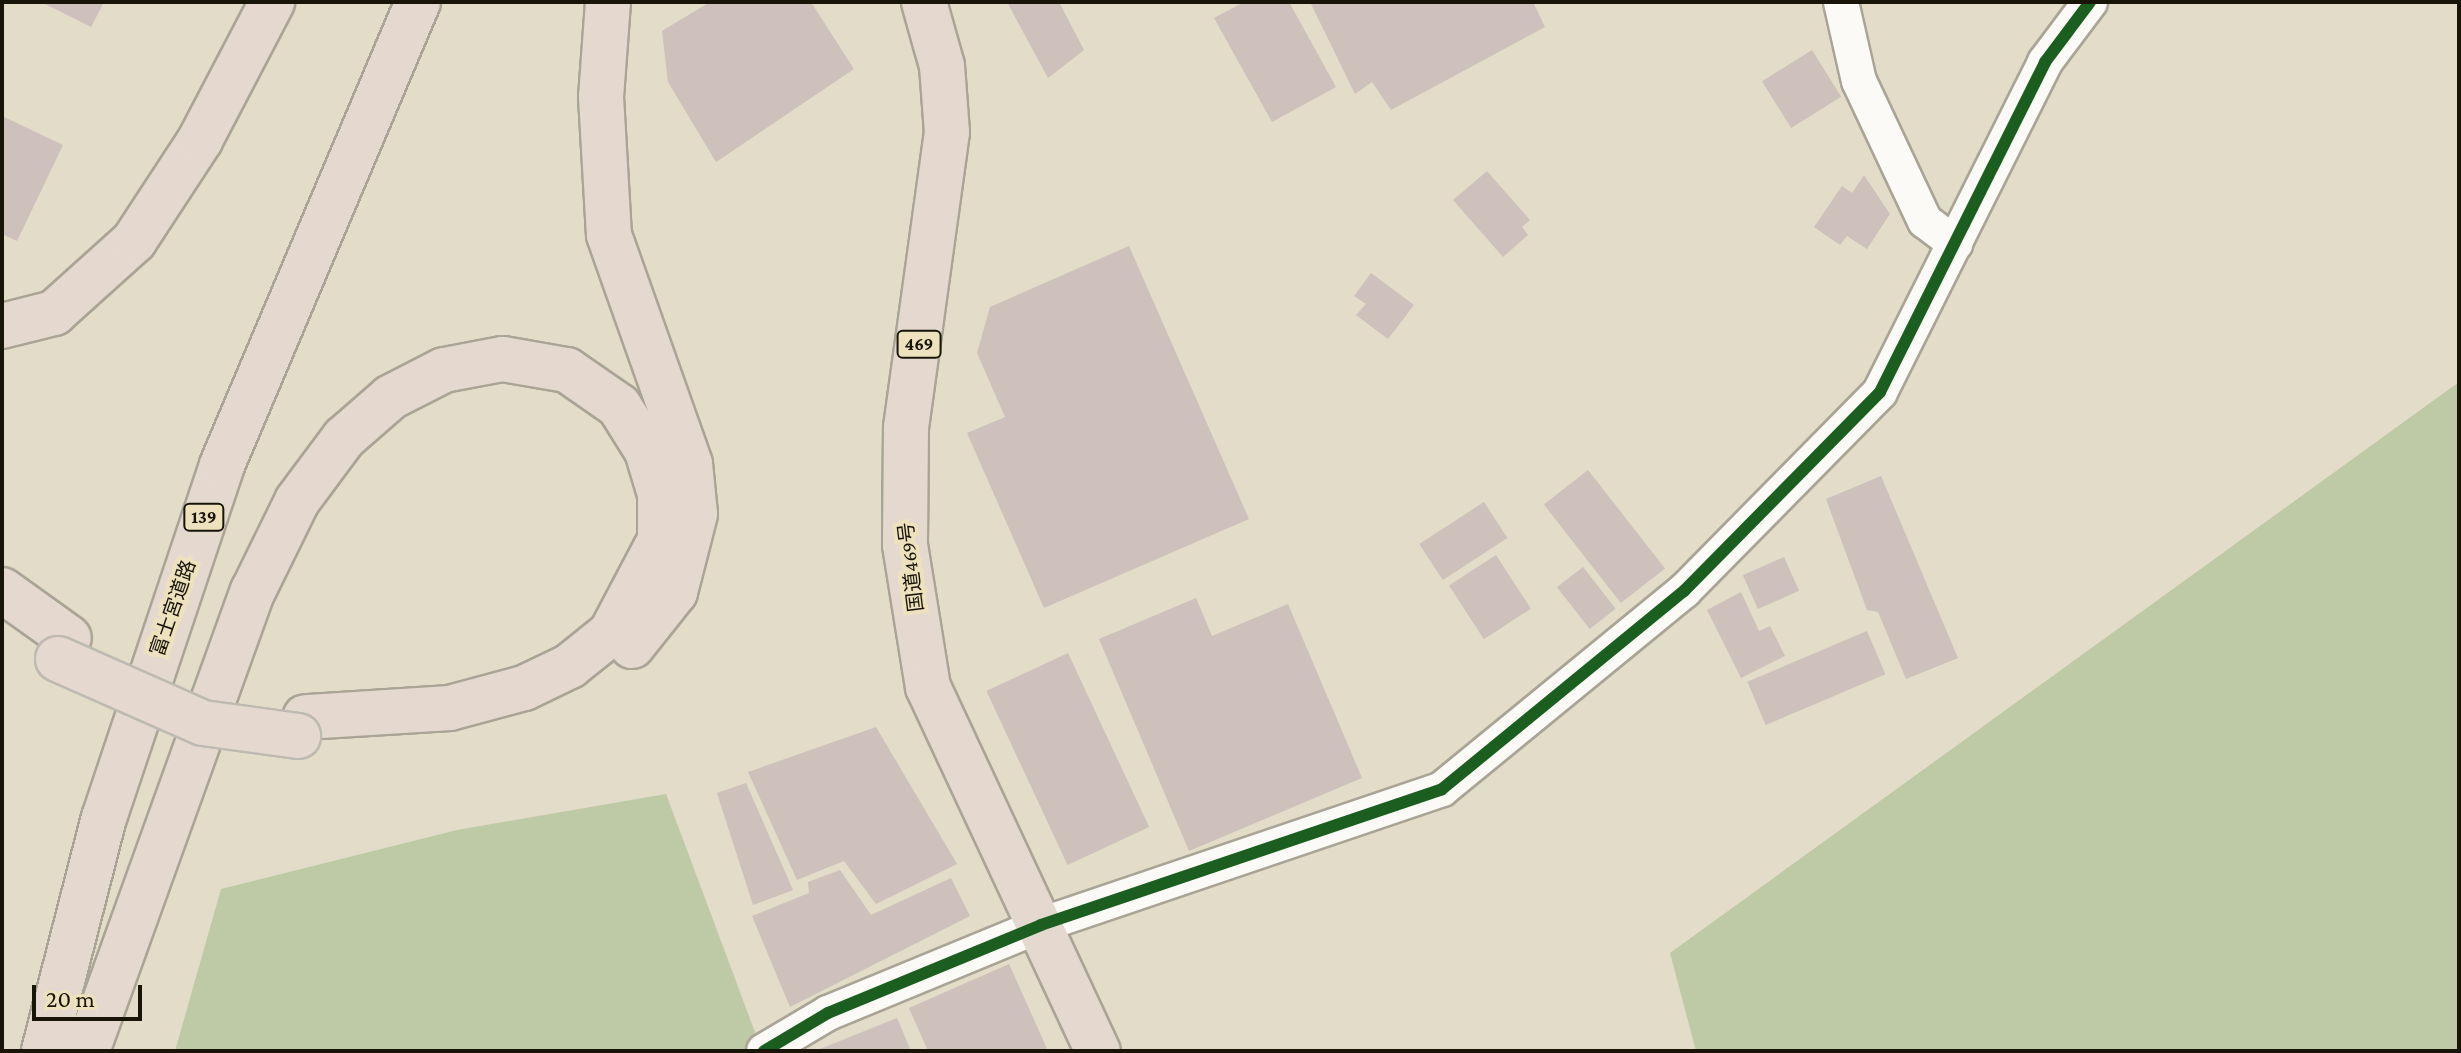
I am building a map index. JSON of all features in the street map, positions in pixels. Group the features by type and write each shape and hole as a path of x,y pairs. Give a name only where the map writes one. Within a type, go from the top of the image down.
{"highway":[{"path":"2,326 54,313 95,284 134,241 200,140 272,2"},
{"name":"富士宮道路","path":"44,1051 104,818 222,465 418,2"},
{"path":"2,618 203,723 301,726 375,738 482,722 557,695 613,665 675,592 695,514 690,464 609,235 601,97 608,2"},
{"name":"国道469号","path":"924,2 942,66 947,132 906,428 905,545 928,687 1098,1051"},
{"path":"87,1051 253,591 297,501 344,438 391,397 444,370 503,359 567,370 619,406 647,451 660,494 660,540 611,633 570,666 465,704 301,726"},
{"path":"2,590 64,648"}],"street":[{"path":"1841,2 1859,81 1918,207 1955,244"},
{"path":"764,1051 828,1013 1041,925 1442,789 1684,591 1786,493 1880,392 2045,62 2090,2"}],"green space":[{"path":"2459,382 2459,1051 1696,1051 1670,953"},
{"path":"666,794 762,1051 175,1051 221,889 457,830"}],"building":[{"path":"41,2 104,2 91,27"},
{"path":"710,2 811,2 854,69 716,162 668,82 662,31"},
{"path":"1007,2 1059,2 1084,50 1048,78"},
{"path":"1244,2 1289,2 1336,87 1272,122 1214,18"},
{"path":"1310,2 1533,2 1545,27 1391,110 1372,82 1355,94"},
{"path":"1812,50 1841,97 1791,128 1762,81"},
{"path":"2,116 63,145 17,241 2,234"},
{"path":"1487,171 1530,220 1522,227 1528,235 1503,257 1453,200"},
{"path":"1864,175 1890,214 1867,249 1847,236 1840,245 1814,227 1842,186 1852,193"},
{"path":"1129,246 1249,519 1044,608 967,433 1005,417 977,353 990,307"},
{"path":"1371,273 1414,305 1388,339 1356,315 1366,304 1354,296"},
{"path":"1588,470 1665,569 1621,603 1544,504"},
{"path":"1881,476 1958,658 1906,679 1878,612 1867,610 1826,499"},
{"path":"1484,502 1507,538 1443,580 1419,544"},
{"path":"1496,555 1531,609 1484,639 1449,585"},
{"path":"1784,557 1799,591 1758,609 1743,575"},
{"path":"1583,567 1616,609 1590,629 1557,587"},
{"path":"1741,592 1759,631 1770,626 1785,656 1741,678 1707,610"},
{"path":"1196,598 1212,636 1288,604 1362,778 1189,851 1099,639"},
{"path":"1867,631 1885,674 1766,725 1747,682"},
{"path":"1068,653 1149,827 1068,865 986,691"},
{"path":"876,727 957,864 876,904 844,861 797,880 748,772"},
{"path":"746,783 793,890 753,905 717,793"},
{"path":"840,870 871,915 951,878 970,916 790,1007 752,916 809,893 808,882"},
{"path":"1009,964 1048,1051 928,1051 909,1008"},
{"path":"897,1018 911,1051 815,1051"}],"cycle path":[{"path":"764,1051 828,1013 1041,925 1442,789 1684,591 1880,392 2045,62 2090,2"}]}
